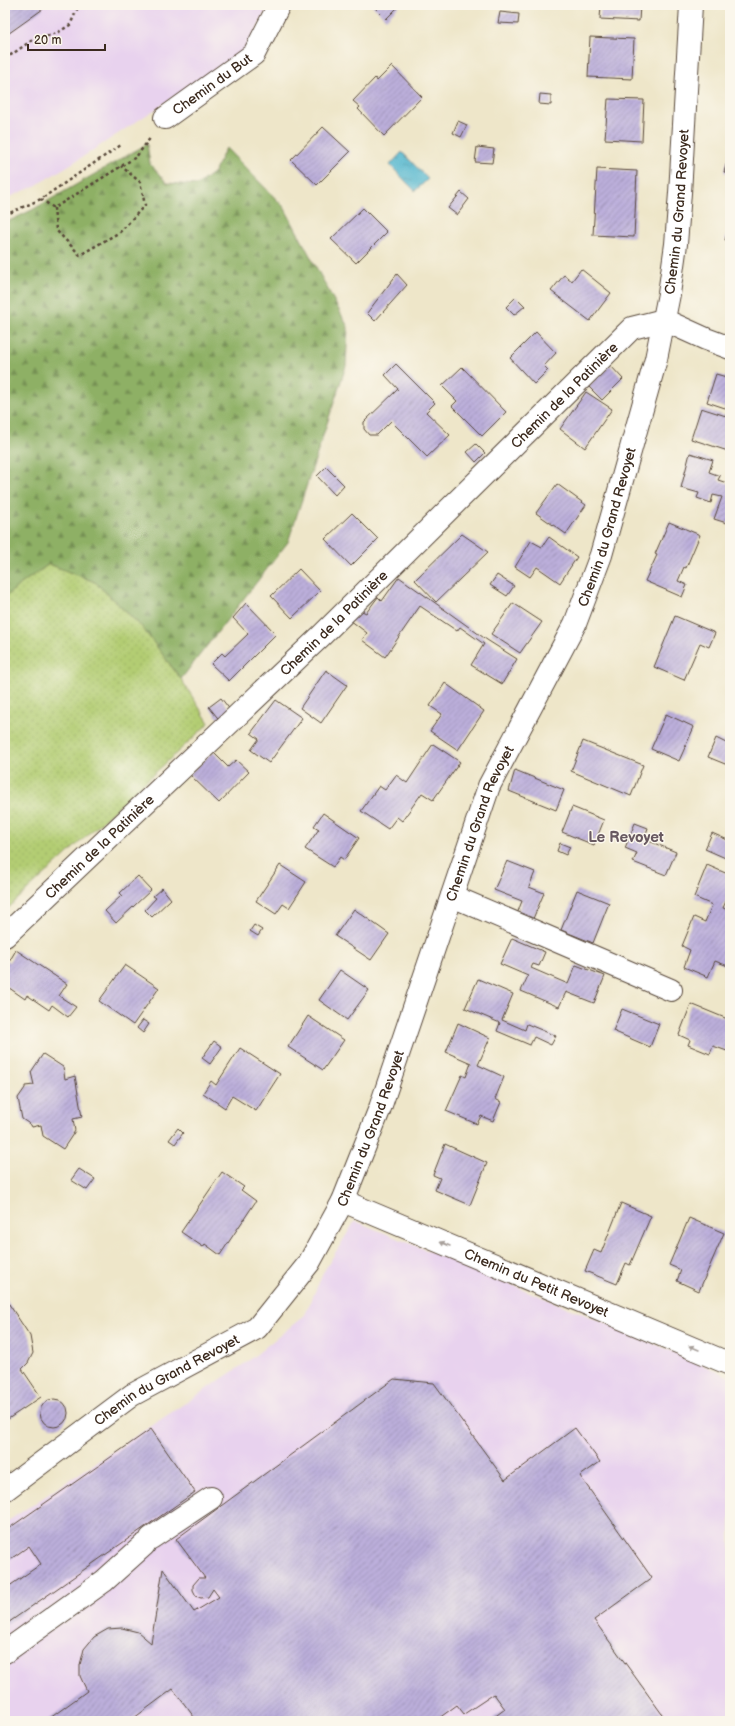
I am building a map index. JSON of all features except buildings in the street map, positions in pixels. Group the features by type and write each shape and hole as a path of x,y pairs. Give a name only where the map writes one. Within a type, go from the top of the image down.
{"street":[{"name":"Chemin du But","path":"165,118 254,54 279,5"},
{"name":"Chemin du Grand Revoyet","path":"5,1490 132,1395 257,1328 309,1263 343,1201 380,1108 490,786 575,624 602,555 656,359 664,320 676,244 691,5"},
{"path":"664,320 730,348"},
{"name":"Chemin de la Patinière","path":"5,936 321,636 632,328 664,320"},
{"path":"452,896 671,990"},
{"name":"Chemin du Petit Revoyet","path":"343,1201 730,1364"},
{"path":"5,1652 104,1581 148,1542 211,1498"}],"path":[{"path":"5,59 31,41 57,33 70,25 79,5"},
{"path":"54,208 136,157 165,118"},
{"path":"5,215 41,199 121,145"},
{"path":"54,208 56,230 80,255 120,232 145,204 140,182 121,166"},
{"path":"41,199 54,208"}],"shaded area":[{"path":"5,5 269,5 247,49 84,156 35,186 5,199"},
{"path":"355,1221 630,1333 730,1377 730,1721 5,1721 5,1523 247,1362 305,1315 324,1271"}],"green space":[{"path":"147,144 150,164 167,183 197,185 214,172 226,148 284,207 348,327 346,366 288,542 181,679 142,627 95,582 49,564 5,597 5,223 32,210"},
{"path":"49,564 95,582 142,627 181,679 209,723 5,911 5,597"}],"water":[{"path":"402,152 428,179 415,191 390,165"}],"district":[{"name":"Le Revoyet","path":"626,837"}]}
